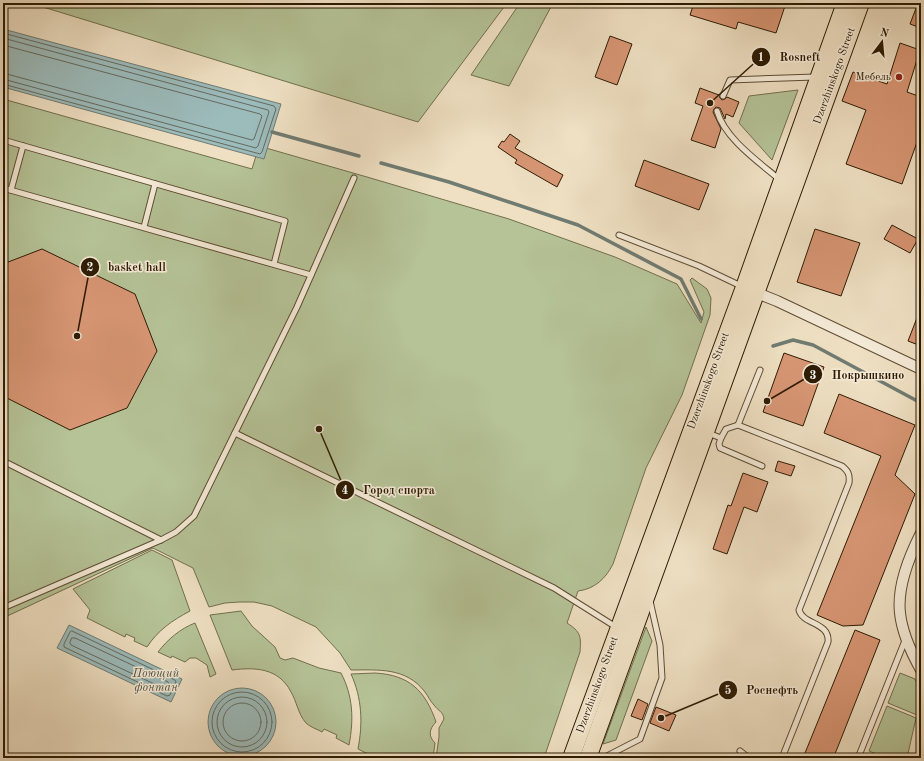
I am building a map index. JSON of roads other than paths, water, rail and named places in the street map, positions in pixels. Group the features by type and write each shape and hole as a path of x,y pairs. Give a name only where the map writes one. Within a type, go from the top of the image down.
{"main road":[{"name":"Dzerzhinskogo Street","path":"588,758 625,633 648,593 706,432 750,290 781,181 845,3"},
{"name":"Dzerzhinskogo Street","path":"571,758 625,633 750,290 862,3"}],"street":[{"path":"750,290 777,301 921,369"},
{"path":"921,533 906,571 900,593 900,613 906,637 921,670"}],"lane":[{"path":"723,96 730,80 818,77"},
{"path":"718,111 720,121 731,137 781,181"},
{"path":"3,140 285,221 274,264"},
{"path":"11,190 23,146"},
{"path":"3,608 161,540 176,532 194,516 311,275 354,178"},
{"path":"144,227 155,184"},
{"path":"3,188 311,275"},
{"path":"619,235 699,266 750,290"},
{"path":"738,425 760,370"},
{"path":"762,466 720,448 719,444 726,429 738,425 842,466 848,470 850,476 849,483 799,610 800,615 806,620 821,627 829,637 782,758"},
{"path":"706,432 721,438"},
{"path":"235,433 554,588 625,633"},
{"path":"3,460 161,540"},
{"path":"603,758 640,739 662,678 660,645 648,593"},
{"path":"858,758 906,637"},
{"path":"740,751 749,758"}],"water":[{"path":"3,29 281,104 264,159 3,87"},
{"name":"Поющий фонтан","path":"69,625 182,679 171,702 57,648"},
{"path":"242,688 255,691 266,698 273,709 276,722 273,735 266,746 255,753 242,756 229,753 218,746 211,735 208,722 211,709 218,698 229,691"}],"waterway":[{"path":"272,132 359,156"},
{"path":"381,163 449,182 578,225 681,279 701,319"},
{"path":"773,346 793,340 813,345 921,403"}],"place":[{"name":"Мебель","path":"899,77"},
{"name":"Rosneft","path":"710,103"},
{"name":"basket hall","path":"77,336"},
{"name":"Покрышкино","path":"767,401"},
{"name":"Город спорта","path":"319,429"},
{"name":"Роснефть","path":"661,718"}]}
